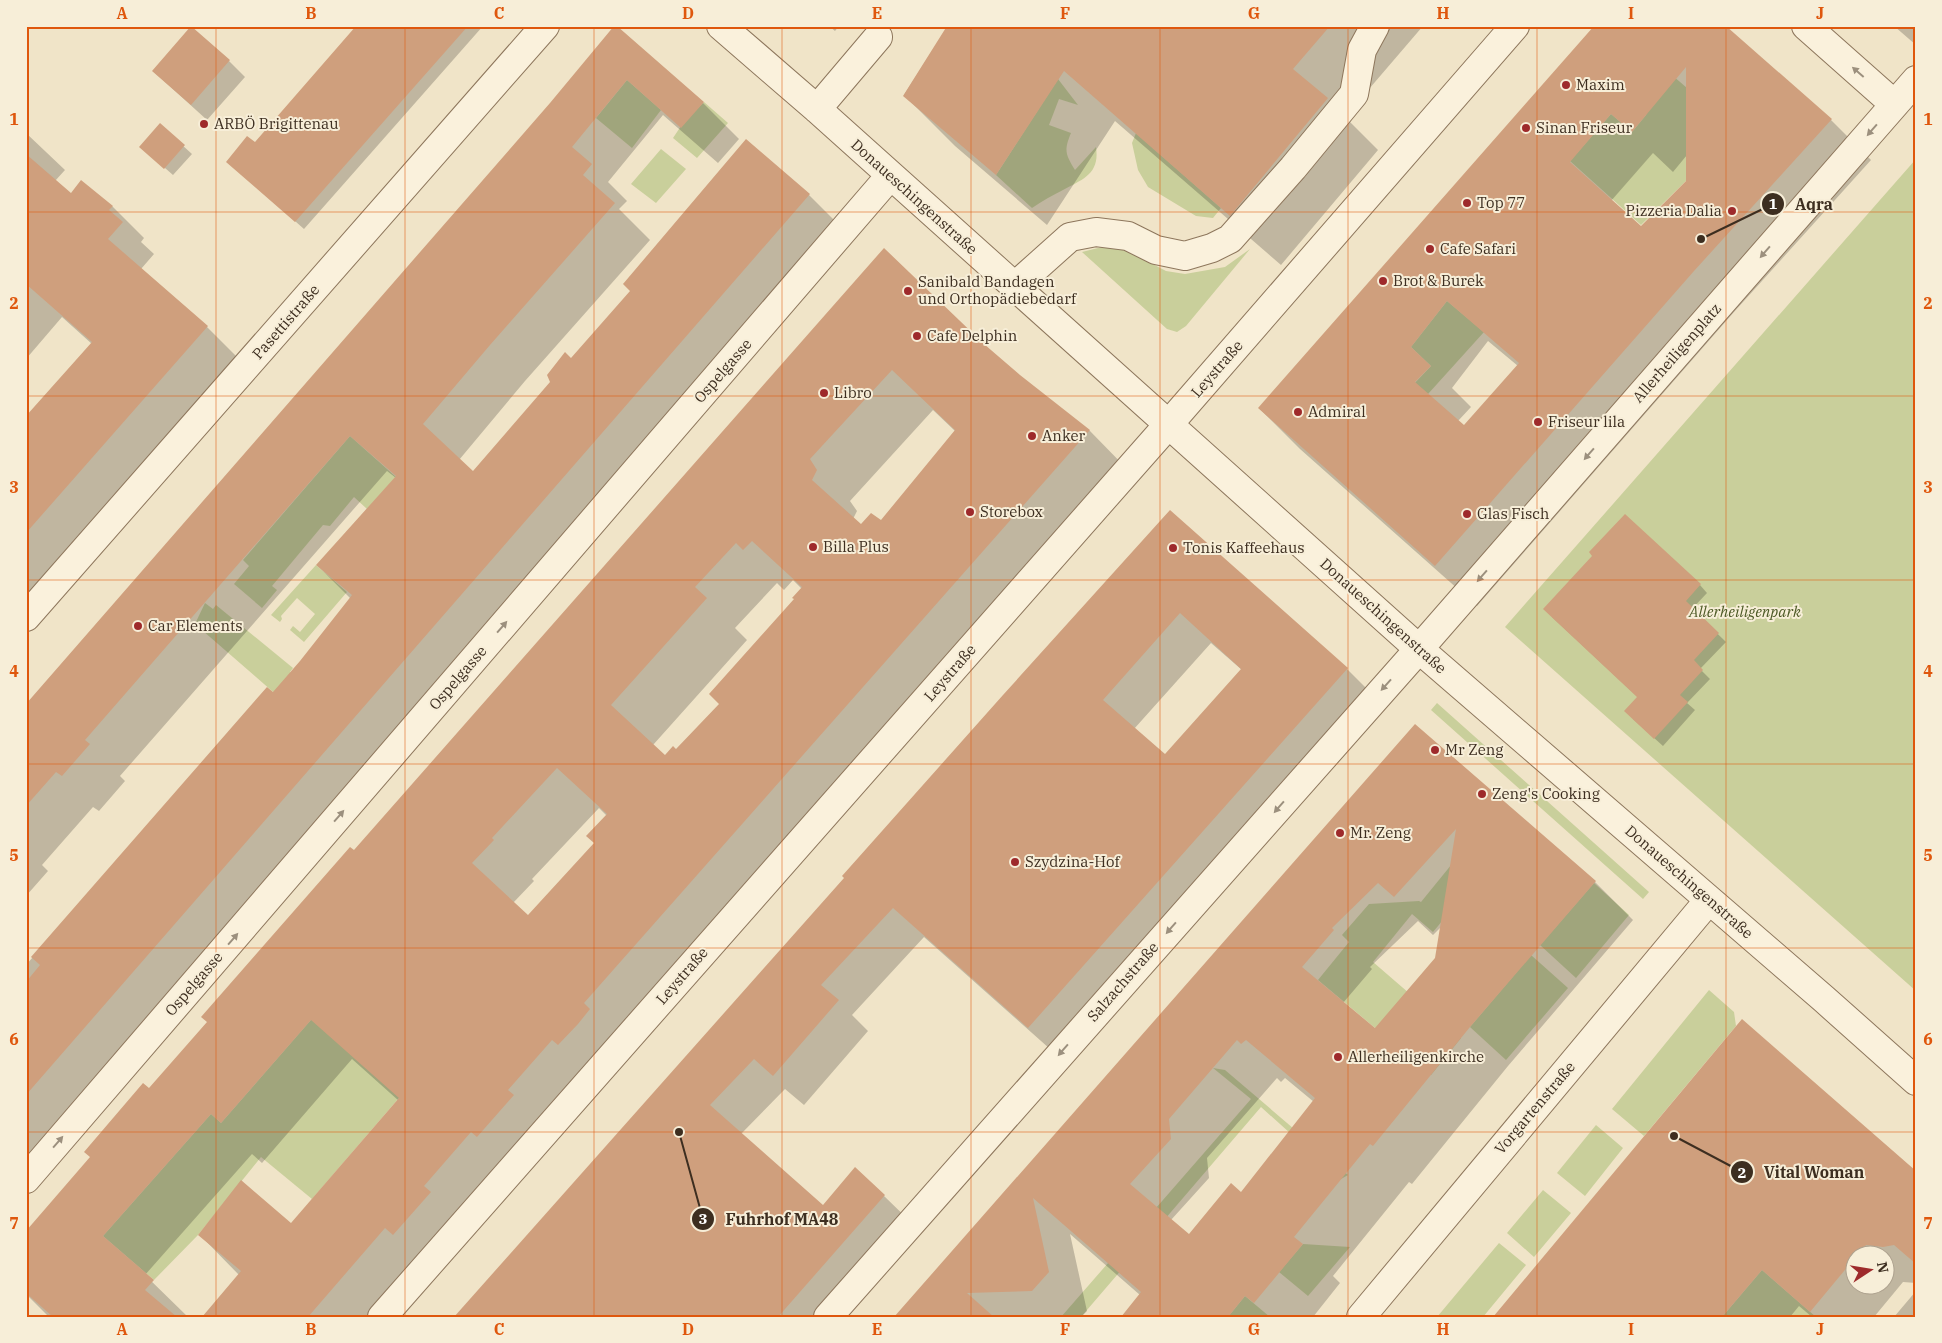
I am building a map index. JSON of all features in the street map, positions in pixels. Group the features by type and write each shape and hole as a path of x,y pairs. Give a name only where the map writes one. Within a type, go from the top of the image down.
{"street":[{"name":"Pasettistraße","path":"26,617 545,26"},
{"name":"Donaueschingenstraße","path":"721,26 817,109 1419,649 1916,1082"},
{"path":"1014,287 1070,237 1096,232 1128,236 1156,250 1185,256 1212,248 1230,239 1293,168 1354,94 1362,50 1375,26"},
{"name":"Leystraße","path":"382,1317 1168,425 1515,26"},
{"path":"1806,26 1894,104"},
{"path":"817,109 878,37"},
{"name":"Allerheiligenplatz","path":"1419,649 1916,80"},
{"name":"Ospelgasse","path":"26,1179 890,176"},
{"name":"Salzachstraße","path":"828,1317 1419,649"},
{"name":"Vorgartenstraße","path":"1361,1317 1709,900"}],"green space":[{"path":"1657,62 1725,121 1686,155 1686,168 1692,175 1641,225 1570,161 1611,114 1632,132 1646,115"},
{"path":"1058,79 1078,105 1059,99 1049,125 1071,133 1067,144 1067,152 1075,170 1096,147 1097,156 1093,170 1083,179 1032,208 996,175"},
{"path":"627,80 661,110 632,148 596,118"},
{"path":"704,102 728,123 697,158 673,138 683,123"},
{"path":"1136,133 1221,208 1213,218 1196,216 1148,187 1138,170 1132,143"},
{"path":"661,149 686,169 656,203 631,184"},
{"name":"Allerheiligenpark","path":"1916,159 1916,991 1505,627"},
{"path":"1110,245 1126,250 1166,271 1185,274 1225,267 1250,249 1186,326 1177,332 1167,329 1082,252"},
{"path":"1447,301 1484,332 1428,394 1411,387 1431,366 1411,347"},
{"path":"350,436 396,477 367,509 354,497 330,526 323,525 272,586 277,590 262,608 234,584 249,566 243,560"},
{"path":"316,565 347,592 304,642 290,630 293,626 300,632 315,614 297,598 281,616 280,622 271,615"},
{"path":"205,603 213,609 216,605 293,668 290,672 296,678 280,698 195,624"},
{"path":"1437,703 1649,892 1643,899 1431,710"},
{"path":"1456,859 1443,920 1433,932 1412,914 1373,962 1461,1038 1431,1075 1318,980 1349,942 1342,935 1369,904 1421,902"},
{"path":"1594,883 1629,915 1576,978 1540,945"},
{"path":"1531,955 1568,988 1506,1060 1470,1027"},
{"path":"1709,990 1734,1012 1736,1026 1644,1136 1612,1109"},
{"path":"317,1013 405,1091 312,1199 261,1157 198,1235 154,1280 103,1236 211,1114 221,1123"},
{"path":"1213,1068 1225,1070 1348,1175 1341,1179 1261,1107 1081,1317 1061,1317 1251,1099"},
{"path":"1596,1125 1623,1148 1585,1196 1557,1173"},
{"path":"1543,1190 1571,1213 1534,1257 1507,1233"},
{"path":"1499,1243 1526,1265 1483,1317 1437,1317"},
{"path":"1303,1244 1350,1247 1308,1296 1279,1272"},
{"path":"1762,1270 1816,1317 1722,1317"},
{"path":"1245,1296 1270,1317 1228,1317"}],"building":[{"path":"191,26 230,60 191,105 152,71"},
{"path":"356,26 468,26 295,222 226,162 247,136 255,142"},
{"path":"614,26 617,26 704,102 681,128 627,80 572,147 592,164 583,175 615,203 423,424 473,471 550,382 547,375 565,352 571,358 630,291 623,284 746,139 810,194 26,1095 26,982 40,965 31,957 267,687 273,692 352,595 316,565 396,476 350,436 85,740 90,744 62,776 56,772 26,806 26,704 550,103"},
{"path":"947,26 1330,26 1293,69 1328,98 1230,216 1064,71 996,175 903,96"},
{"path":"1594,26 1726,26 1832,119 1694,271 1435,566 1258,408","holes":["1686,67 1686,181 1641,226 1570,162 1611,114 1632,132","1447,301 1519,363 1464,425 1415,382 1431,366 1411,347"]},
{"path":"160,123 185,145 164,169 139,147"},
{"path":"26,154 71,193 81,180 113,206 109,210 123,222 108,239 208,326 26,533 26,416 92,342 26,284"},
{"path":"884,248 984,344 1090,430 584,1003 590,1009 578,1024 558,1045 552,1040 508,1090 514,1095 477,1137 471,1132 424,1186 431,1192 393,1235 385,1228 308,1317 202,1317 241,1271 198,1235 241,1180 291,1223 399,1098 311,1020 221,1123 211,1114 103,1236 154,1280 145,1290 177,1317 53,1317 26,1293 26,1231 90,1157 84,1152 143,1083 149,1088 207,1022 201,1017 350,847 354,850","holes":["892,370 955,430 881,520 871,513 861,524 812,480 817,470 810,459","752,541 802,587 792,598 794,599 709,694 719,704 676,749 673,746 665,755 611,705 707,598 695,587 736,543 743,550","557,768 607,814 586,836 594,843 528,915 472,863 494,840 492,838"]},
{"path":"1170,510 1348,668 1028,1028 893,908 821,985 839,1000 773,1076 754,1059 710,1105 823,1205 855,1167 885,1195 778,1317 454,1317 844,878 842,876","holes":["1180,613 1241,669 1165,754 1103,700"]},
{"path":"1625,514 1701,584 1686,601 1719,633 1694,660 1703,670 1680,695 1688,702 1654,739 1624,711 1637,697 1543,609 1592,556 1589,552"},
{"path":"1415,724 1596,881 1470,1027 1373,1146 1370,1144 1294,1237 1303,1244 1254,1303 1245,1296 1228,1317 1121,1317 1141,1292 1033,1198 1049,1272 1032,1291 967,1293 994,1317 894,1317","holes":["1456,829 1435,958 1375,1028 1302,967 1334,930 1332,928 1378,883 1394,897","1237,1040 1241,1044 1246,1040 1315,1098 1241,1192 1231,1183 1189,1234 1130,1184 1171,1139 1169,1119"]},
{"path":"1742,1019 1916,1171 1916,1264 1894,1245 1844,1246 1844,1271 1810,1312 1762,1270 1722,1317 1493,1317"}],"place":[{"name":"Maxim","path":"1566,85"},
{"name":"ARBÖ Brigittenau","path":"204,124"},
{"name":"Sinan Friseur","path":"1526,128"},
{"name":"Top 77","path":"1467,203"},
{"name":"Pizzeria Dalia","path":"1732,211"},
{"name":"Aqra","path":"1701,239"},
{"name":"Cafe Safari","path":"1430,249"},
{"name":"Brot & Burek","path":"1383,281"},
{"name":"Sanibald Bandagen und Orthopädiebedarf","path":"908,291"},
{"name":"Cafe Delphin","path":"917,336"},
{"name":"Libro","path":"824,393"},
{"name":"Admiral","path":"1298,412"},
{"name":"Friseur lila","path":"1538,422"},
{"name":"Anker","path":"1032,436"},
{"name":"Storebox","path":"970,512"},
{"name":"Glas Fisch","path":"1467,514"},
{"name":"Billa Plus","path":"813,547"},
{"name":"Tonis Kaffeehaus","path":"1173,548"},
{"name":"Car Elements","path":"138,626"},
{"name":"Mr Zeng","path":"1435,750"},
{"name":"Zeng's Cooking","path":"1482,794"},
{"name":"Mr. Zeng","path":"1340,833"},
{"name":"Szydzina-Hof","path":"1015,862"},
{"name":"Allerheiligenkirche","path":"1338,1057"},
{"name":"Fuhrhof MA48","path":"679,1132"},
{"name":"Vital Woman","path":"1674,1136"}]}
